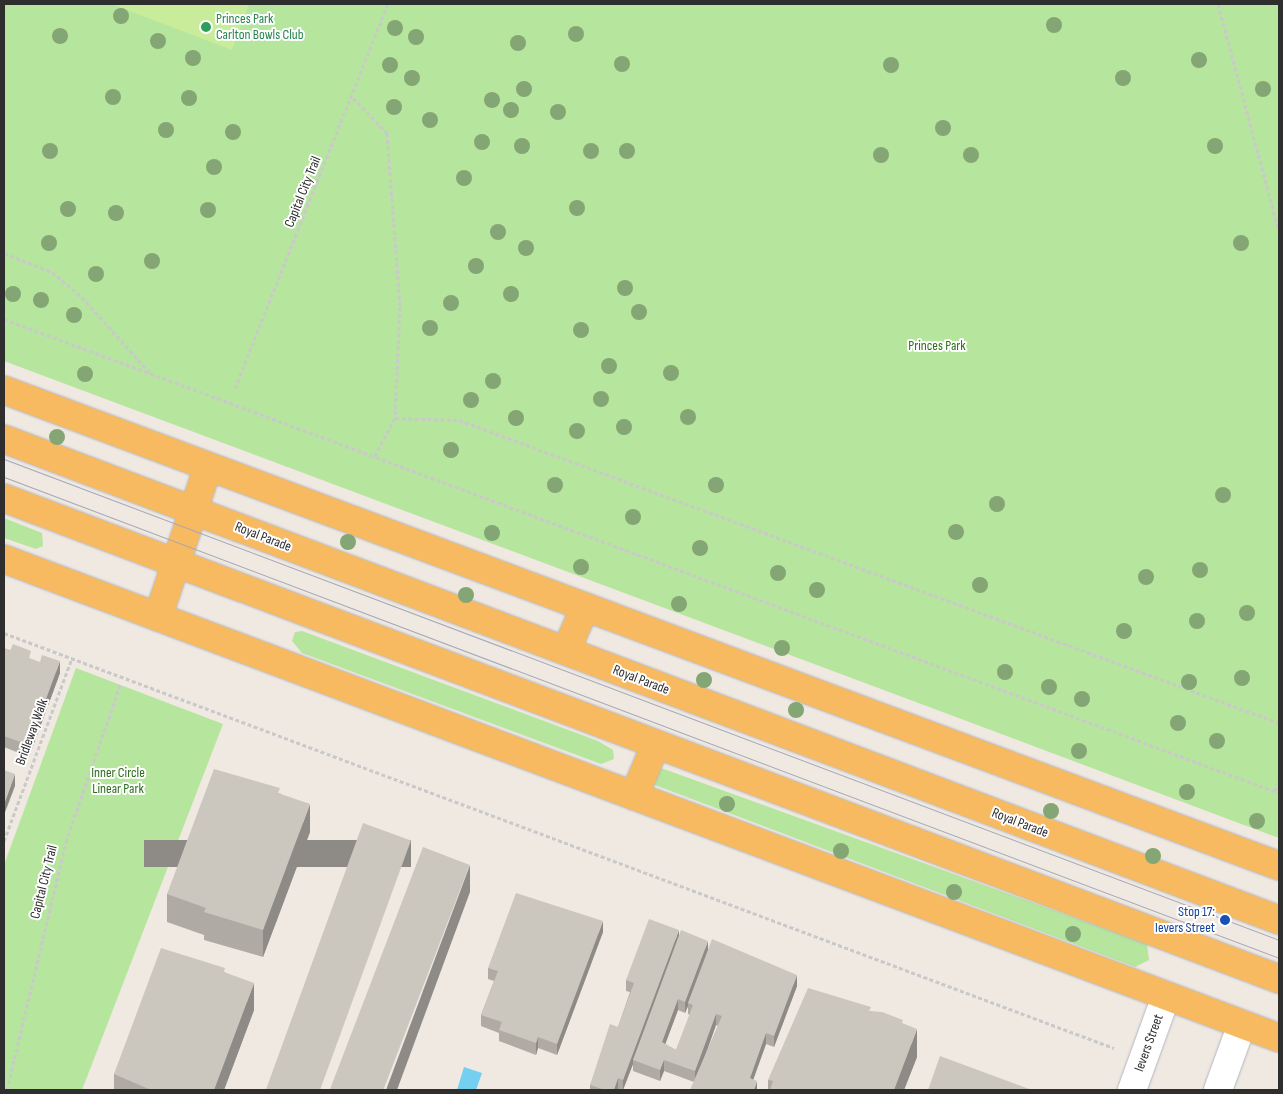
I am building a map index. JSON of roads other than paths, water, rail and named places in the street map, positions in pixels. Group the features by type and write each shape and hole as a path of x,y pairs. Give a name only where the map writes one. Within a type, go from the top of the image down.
{"highway":[{"path":"4,390 1279,866"},
{"name":"Royal Parade","path":"4,439 1279,920"},
{"path":"158,617 208,467"},
{"path":"4,498 1279,979"},
{"path":"4,559 1279,1038"},
{"path":"566,652 584,607"},
{"path":"634,796 656,744"}],"street":[{"name":"Ievers Street","path":"1132,1090 1166,996"},
{"path":"1218,1090 1242,1024"}],"water":[{"path":"464,1067 482,1073 476,1090 457,1090"}],"tram line":[{"path":"4,459 1279,940"},
{"path":"4,477 1279,958"}],"place":[{"name":"Princes Park Carlton Bowls Club","path":"206,27"},
{"name":"Stop 17: Ievers Street","path":"1225,920"}],"park label":[{"name":"Princes Park","path":"937,346"},
{"name":"Inner Circle Linear Park","path":"118,782"}]}
